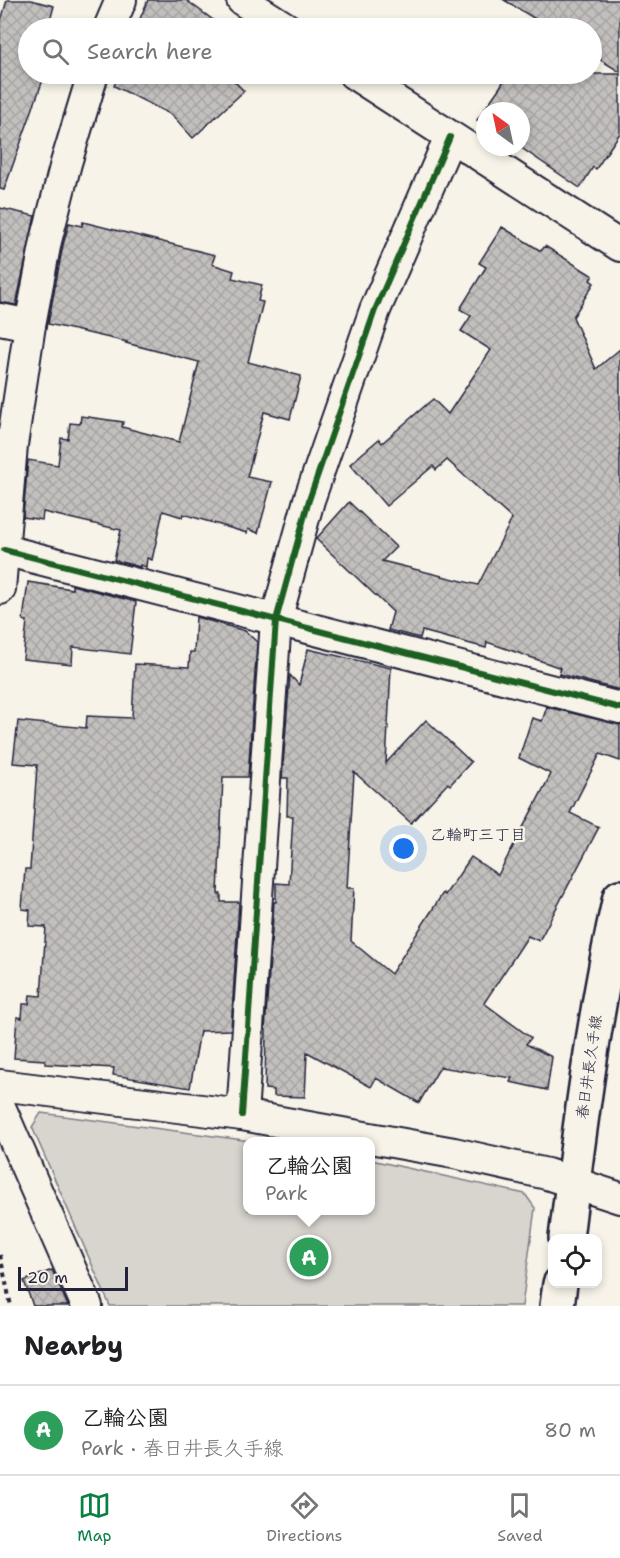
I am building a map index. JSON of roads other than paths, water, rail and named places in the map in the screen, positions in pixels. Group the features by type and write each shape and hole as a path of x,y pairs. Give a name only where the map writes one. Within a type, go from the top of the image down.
{"main road":[{"name":"春日井長久手線","path":"567,1234 599,999 620,897"},
{"path":"557,1306 559,1288"}],"street":[{"path":"113,18 121,0"},
{"path":"242,0 270,18"},
{"path":"0,589 12,445 30,325 46,240 90,84"},
{"path":"369,84 620,246"},
{"path":"242,1115 276,620 309,500 375,310 450,137"},
{"path":"0,319 30,325"},
{"path":"4,550 620,708"},
{"path":"0,1085 242,1115 364,1137"},
{"path":"0,1107 87,1306"},
{"path":"375,1139 453,1153 547,1174 620,1198"}],"place":[{"name":"乙輪公園","path":"309,1257"}],"district":[{"name":"乙輪町三丁目","path":"478,834"}]}
